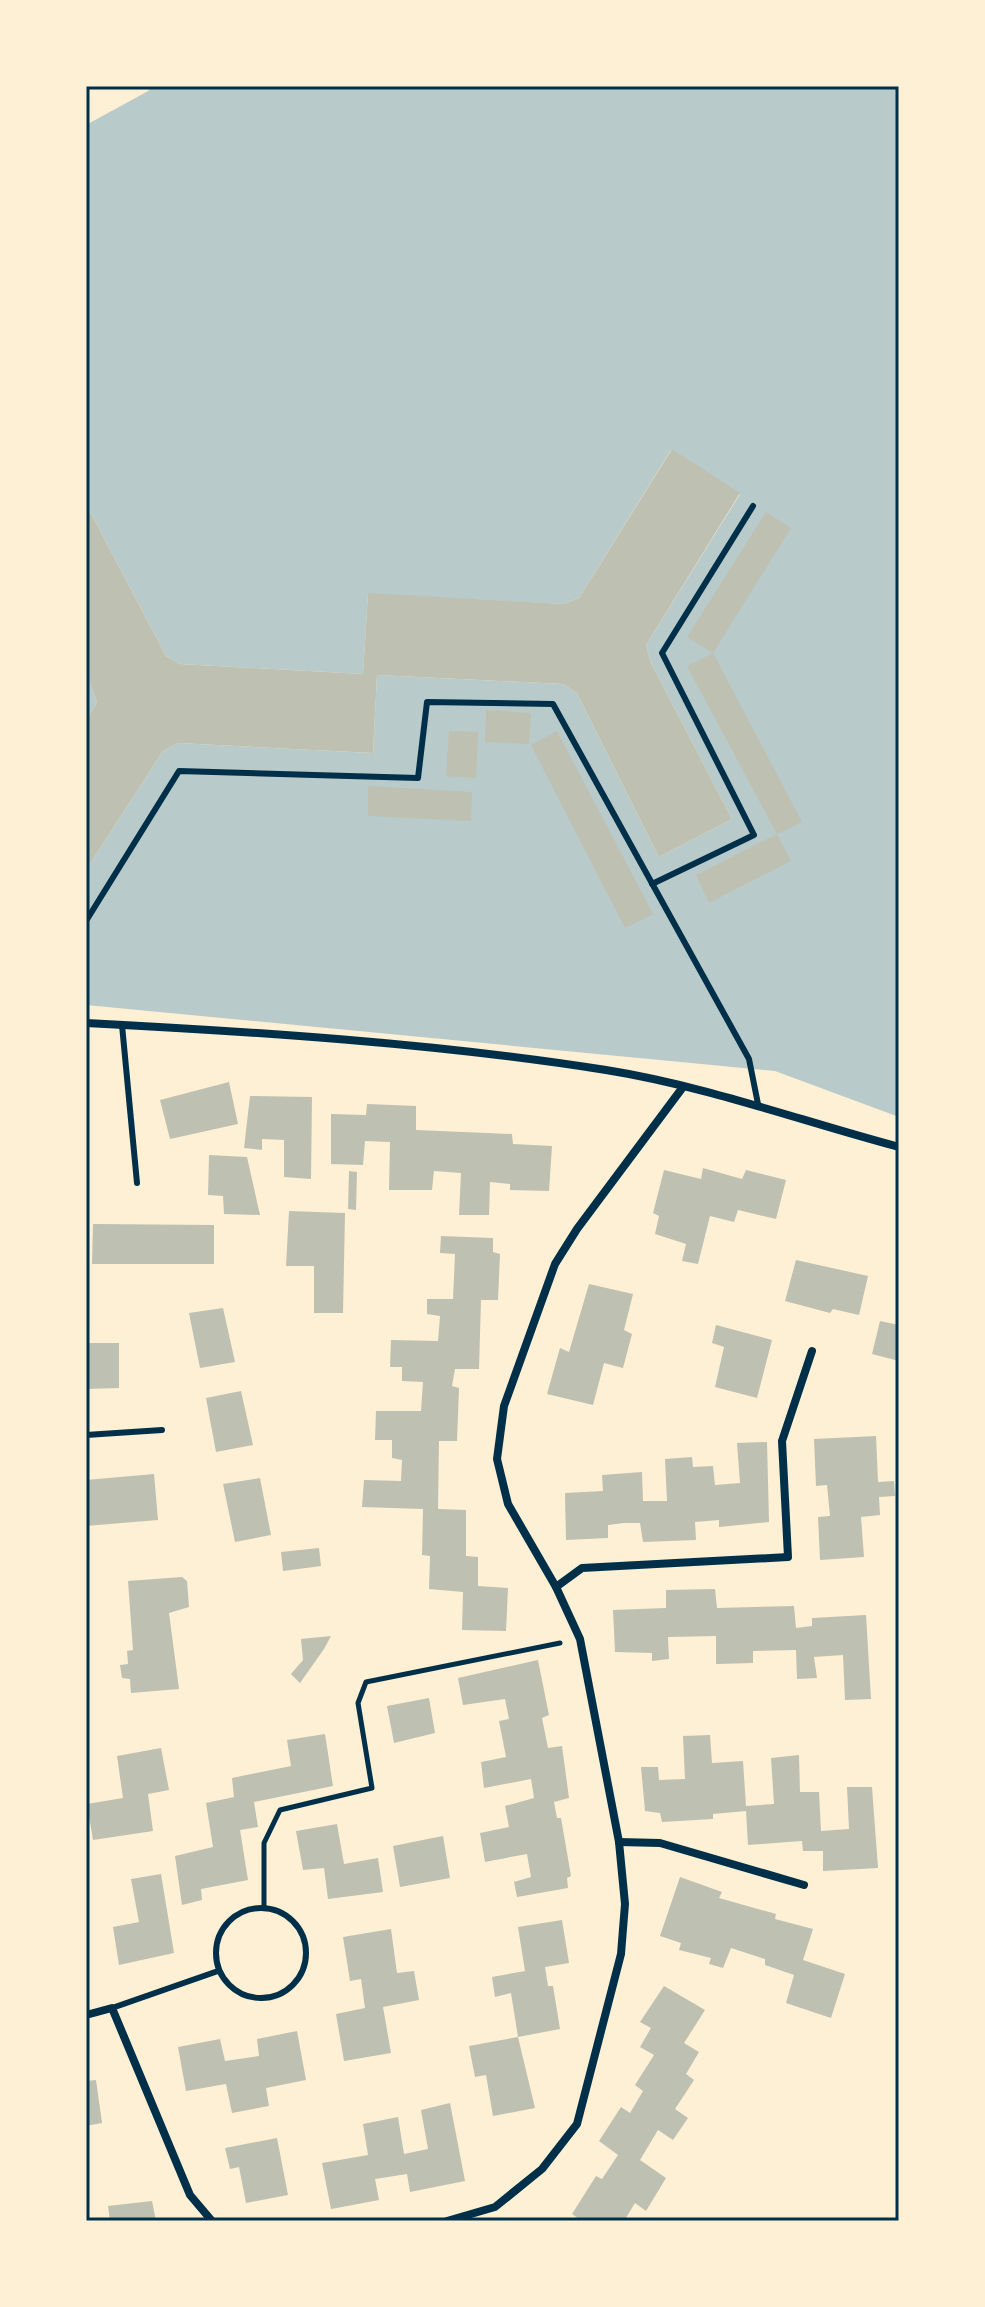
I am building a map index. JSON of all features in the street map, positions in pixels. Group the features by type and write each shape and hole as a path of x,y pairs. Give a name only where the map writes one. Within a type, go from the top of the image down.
{"street":[{"path":"86,1023 437,1049 607,1070 758,1104 899,1147"},
{"path":"447,2221 495,2207 542,2169 577,2124 621,1954 625,1904 619,1842 580,1639 556,1587 508,1504 497,1459 504,1406 555,1264 577,1229 683,1087"},
{"path":"556,1587 582,1568 788,1557 782,1441 812,1351"},
{"path":"619,1842 660,1843 804,1885"},
{"path":"87,2015 112,2008 190,2195 212,2221"}],"lane":[{"path":"652,884 754,835 662,653 753,506"},
{"path":"86,921 179,771 418,778 427,702 553,704 749,1059 758,1104"},
{"path":"122,1025 137,1183"},
{"path":"86,1435 162,1430"},
{"path":"264,1907 280,1911 302,1933 305,1964 299,1978 274,1997 258,1998 243,1994 230,1986 218,1971 217,1942 223,1927 249,1909 264,1907"},
{"path":"112,2008 218,1971"},
{"path":"86,2005 87,2015"}],"path":[{"path":"264,1907 264,1843 280,1810 372,1788 358,1703 366,1682 580,1639"}],"shaded area":[{"path":"135,86 899,86 899,1117 775,1071 86,1005 86,870 163,751 178,743 373,753 377,675 563,684 577,693 659,857 732,819 651,663 646,645 740,494 671,450 579,598 564,604 368,594 363,674 180,664 166,656 86,504 86,125 150,90"},
{"path":"86,673 97,702 86,721"}],"building":[{"path":"672,449 740,493 646,645 651,663 732,819 659,857 577,693 563,684 377,675 373,753 178,743 163,751 86,870 86,721 97,702 86,673 86,504 166,656 180,664 363,674 368,593 564,604 579,598"},
{"path":"766,512 791,528 713,653 687,637"},
{"path":"713,653 802,822 777,834 687,666"},
{"path":"486,710 531,713 529,744 485,742"},
{"path":"449,731 478,732 476,778 446,776"},
{"path":"557,731 653,914 625,928 531,745"},
{"path":"368,786 472,792 471,821 368,816"},
{"path":"777,834 791,861 709,903 696,875"},
{"path":"229,1082 238,1124 170,1139 160,1100"},
{"path":"250,1096 312,1097 311,1179 284,1177 284,1140 262,1139 262,1150 244,1148"},
{"path":"367,1104 416,1106 416,1130 512,1134 513,1144 552,1146 549,1191 510,1190 510,1184 490,1182 489,1215 459,1215 461,1173 434,1171 432,1190 389,1190 390,1142 365,1141 363,1165 331,1164 331,1114 366,1115"},
{"path":"209,1155 247,1157 260,1215 224,1214 223,1196 208,1195"},
{"path":"703,1168 742,1179 746,1170 786,1180 776,1219 738,1210 734,1222 710,1216 698,1264 682,1261 686,1244 655,1234 659,1216 653,1213 664,1170 701,1179"},
{"path":"349,1171 357,1172 356,1210 348,1209"},
{"path":"289,1211 345,1213 343,1313 314,1313 314,1266 286,1266"},
{"path":"93,1224 214,1225 214,1264 92,1264"},
{"path":"441,1236 493,1238 493,1252 500,1254 498,1300 481,1300 479,1369 455,1369 452,1386 459,1388 457,1441 439,1441 438,1509 466,1510 466,1556 478,1557 478,1586 508,1588 506,1631 462,1630 463,1592 429,1589 430,1556 422,1555 423,1509 362,1507 364,1480 401,1481 402,1460 392,1458 392,1440 375,1440 376,1411 421,1411 423,1382 402,1381 402,1367 390,1367 391,1340 438,1341 440,1316 427,1314 427,1299 453,1299 455,1254 440,1253"},
{"path":"796,1260 868,1276 859,1315 833,1309 830,1313 785,1301"},
{"path":"589,1284 633,1294 624,1330 632,1334 623,1368 604,1363 593,1405 547,1394 560,1348 569,1352"},
{"path":"223,1308 235,1362 200,1368 189,1313"},
{"path":"880,1321 899,1325 899,1361 872,1354"},
{"path":"716,1325 772,1340 757,1398 715,1387 724,1347 712,1343"},
{"path":"86,1343 119,1343 119,1388 86,1389"},
{"path":"241,1391 253,1445 216,1452 206,1398"},
{"path":"876,1436 878,1482 894,1481 895,1496 879,1497 880,1515 861,1517 864,1557 820,1560 818,1517 830,1516 827,1485 816,1486 814,1439"},
{"path":"767,1442 769,1522 719,1527 719,1520 695,1522 696,1540 643,1542 640,1523 624,1523 608,1525 608,1538 566,1540 565,1493 603,1491 602,1475 642,1472 643,1501 667,1501 665,1459 692,1457 693,1467 713,1466 715,1485 740,1483 737,1443"},
{"path":"154,1474 158,1520 86,1526 86,1480"},
{"path":"260,1478 271,1535 235,1542 223,1484"},
{"path":"319,1548 321,1566 283,1571 281,1552"},
{"path":"182,1577 187,1581 189,1607 169,1613 179,1689 131,1693 130,1679 122,1678 120,1665 128,1664 127,1651 133,1650 128,1581"},
{"path":"715,1589 717,1608 794,1606 796,1628 812,1626 812,1618 866,1615 871,1699 845,1700 843,1655 814,1657 817,1678 797,1679 796,1650 753,1651 753,1663 716,1664 716,1636 668,1637 669,1659 652,1661 652,1653 615,1652 613,1610 666,1608 666,1590"},
{"path":"331,1636 300,1683 291,1674 303,1660 301,1639"},
{"path":"538,1660 549,1715 542,1718 548,1748 562,1746 569,1798 554,1802 557,1818 561,1818 571,1876 567,1878 568,1888 517,1897 514,1882 531,1877 527,1854 485,1862 480,1833 509,1827 505,1806 534,1798 531,1779 484,1788 481,1762 506,1757 499,1721 509,1719 505,1699 463,1705 458,1678"},
{"path":"429,1698 435,1733 394,1743 387,1706"},
{"path":"325,1734 333,1786 254,1802 258,1827 240,1830 248,1880 201,1889 202,1900 182,1905 175,1856 213,1847 206,1803 234,1797 232,1778 291,1766 287,1740"},
{"path":"710,1735 712,1763 743,1761 746,1806 774,1804 771,1758 799,1755 800,1792 819,1792 821,1831 849,1829 847,1787 872,1787 878,1868 823,1871 823,1851 803,1851 802,1841 748,1845 746,1811 713,1814 713,1819 662,1822 660,1813 645,1811 641,1767 658,1767 659,1780 685,1779 683,1736"},
{"path":"161,1748 169,1790 148,1794 153,1831 93,1840 87,1804 123,1798 117,1756"},
{"path":"337,1824 344,1864 378,1858 383,1892 328,1899 324,1868 303,1870 296,1831"},
{"path":"443,1836 450,1878 400,1887 393,1846"},
{"path":"161,1874 174,1953 119,1965 113,1927 139,1922 131,1879"},
{"path":"680,1877 722,1892 719,1898 776,1914 775,1919 813,1929 803,1960 845,1974 831,2018 786,2003 794,1975 765,1965 765,1959 731,1948 723,1968 709,1964 711,1958 679,1950 681,1943 660,1936"},
{"path":"562,1920 569,1963 545,1967 548,1986 553,1986 560,2029 518,2037 511,1993 495,1997 492,1977 525,1971 518,1927"},
{"path":"391,1929 397,1973 414,1971 419,2000 383,2007 391,2053 344,2061 336,2014 365,2008 361,1979 350,1981 343,1937"},
{"path":"664,1986 705,2010 684,2043 699,2052 686,2074 694,2080 675,2109 688,2118 673,2140 658,2130 640,2160 666,2178 646,2211 635,2203 624,2221 582,2221 572,2214 596,2176 602,2179 618,2155 599,2141 621,2107 630,2113 643,2091 635,2085 654,2055 640,2047 651,2028 640,2022"},
{"path":"297,2031 306,2080 266,2088 269,2106 232,2113 226,2084 186,2091 178,2047 220,2039 225,2061 259,2056 257,2039"},
{"path":"518,2037 535,2108 493,2116 486,2075 475,2077 469,2046"},
{"path":"96,2080 102,2123 86,2126 86,2081"},
{"path":"450,2103 465,2181 410,2192 407,2174 375,2179 379,2200 331,2209 322,2163 368,2155 363,2124 398,2117 404,2154 428,2149 421,2110"},
{"path":"277,2138 288,2195 246,2203 239,2167 230,2169 225,2148"},
{"path":"152,2201 156,2221 110,2221 108,2206"}]}
